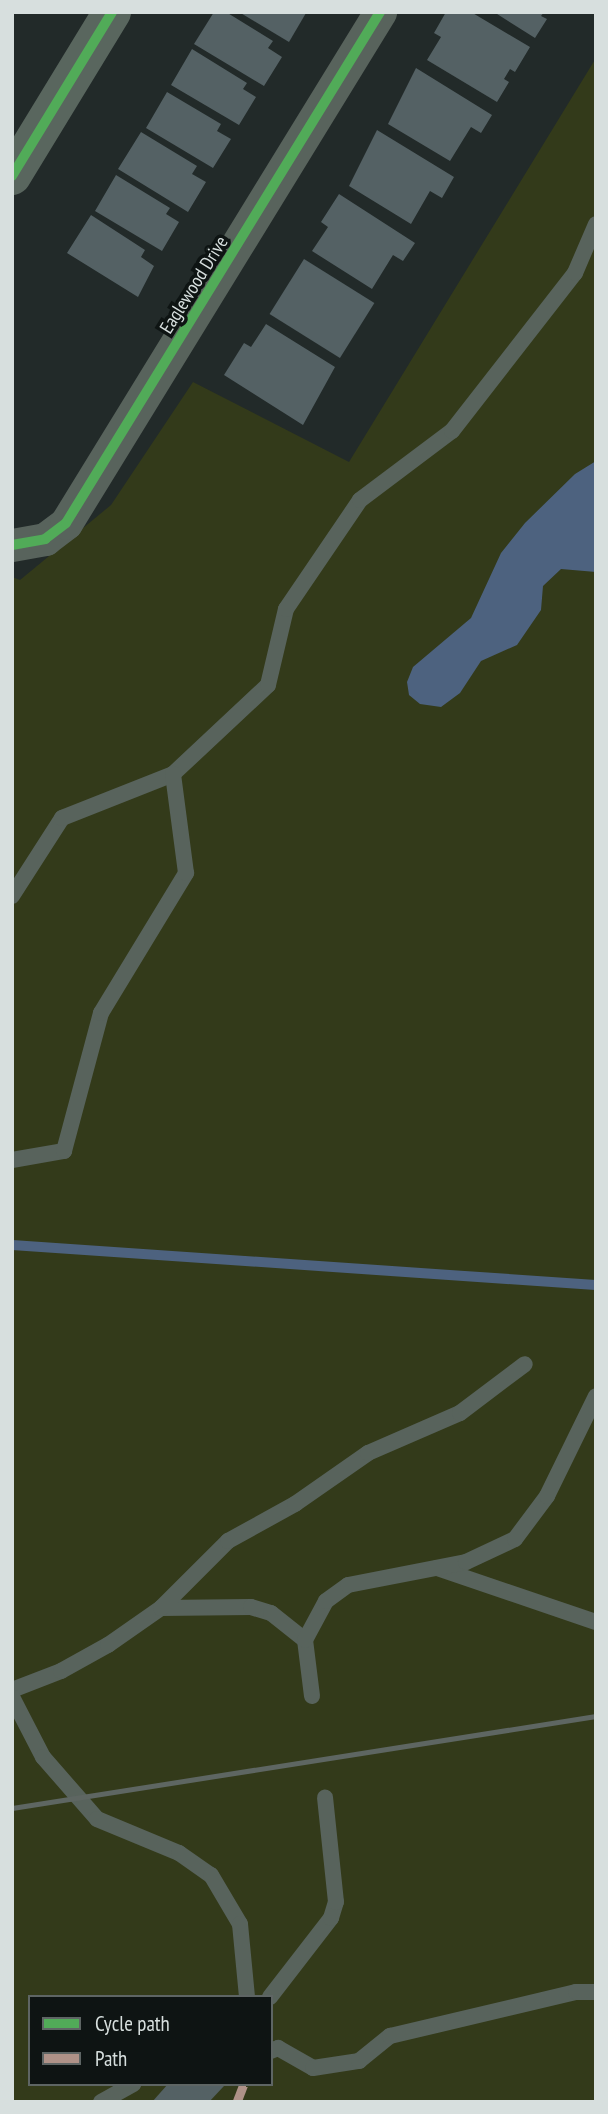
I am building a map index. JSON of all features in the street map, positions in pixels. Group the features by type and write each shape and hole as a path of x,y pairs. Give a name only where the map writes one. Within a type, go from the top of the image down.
{"street":[{"path":"12,176 111,12"},
{"name":"Eaglewood Drive","path":"12,545 45,539 66,523 380,12"}],"lane":[{"path":"12,895 62,818 173,774 268,685 286,609 360,500 452,431 575,272 596,224"},
{"path":"12,1160 64,1152 101,1013 186,873 173,774"},
{"path":"12,1690 61,1671 161,1608 228,1541 295,1504 368,1453 460,1413 525,1364"},
{"path":"312,1696 305,1640 326,1601 348,1584 490,1553 515,1539 547,1496 596,1396"},
{"path":"435,1567 596,1622"},
{"path":"161,1608 251,1607 271,1613 305,1640"},
{"path":"12,1697 43,1757 97,1819 179,1853 211,1875 240,1924 247,1995"},
{"path":"272,1995 331,1918 336,1902 326,1798"},
{"path":"273,2050 278,2048 313,2068 359,2061 390,2036 576,1992 596,1992"},
{"path":"101,2102 129,2086"}],"green space":[{"path":"596,58 596,2102 12,2102 12,577 20,580 111,505 193,382 349,462"}],"water":[{"path":"596,461 596,572 561,569 543,586 541,610 517,645 481,661 460,693 441,707 420,704 409,695 407,682 413,667 471,618 501,553 525,523 575,474"}],"building":[{"path":"214,12 226,12 273,41 268,48 282,57 264,86 194,44"},
{"path":"239,12 305,12 306,13 289,42"},
{"path":"446,12 471,12 530,47 515,72 510,69 504,79 509,82 497,102 427,60 441,37 434,33"},
{"path":"494,12 544,12 541,16 547,19 535,38"},
{"path":"192,49 247,83 243,89 256,97 239,125 171,85"},
{"path":"416,68 492,115 481,133 471,127 450,161 388,124"},
{"path":"167,92 221,124 217,131 231,139 213,168 146,128"},
{"path":"377,130 454,177 442,198 430,191 411,224 349,186"},
{"path":"141,132 197,166 192,174 206,182 188,212 118,169"},
{"path":"116,175 170,208 166,214 179,222 162,251 95,211"},
{"path":"339,194 415,243 403,261 393,255 372,289 312,251 328,227 321,222"},
{"path":"91,215 145,250 141,257 154,266 138,297 67,253"},
{"path":"304,259 374,303 340,358 270,314"},
{"path":"266,324 335,367 303,425 224,375 244,343 251,347"},
{"path":"166,2086 224,2086 209,2102 152,2102"}],"waterway":[{"path":"12,1245 596,1285"}],"railway":[{"path":"12,1808 596,1716"}],"marked path":[{"path":"237,2102 243,2086"}],"cycle path":[{"path":"12,176 112,12"},
{"path":"12,545 45,539 66,523 380,12"}]}
